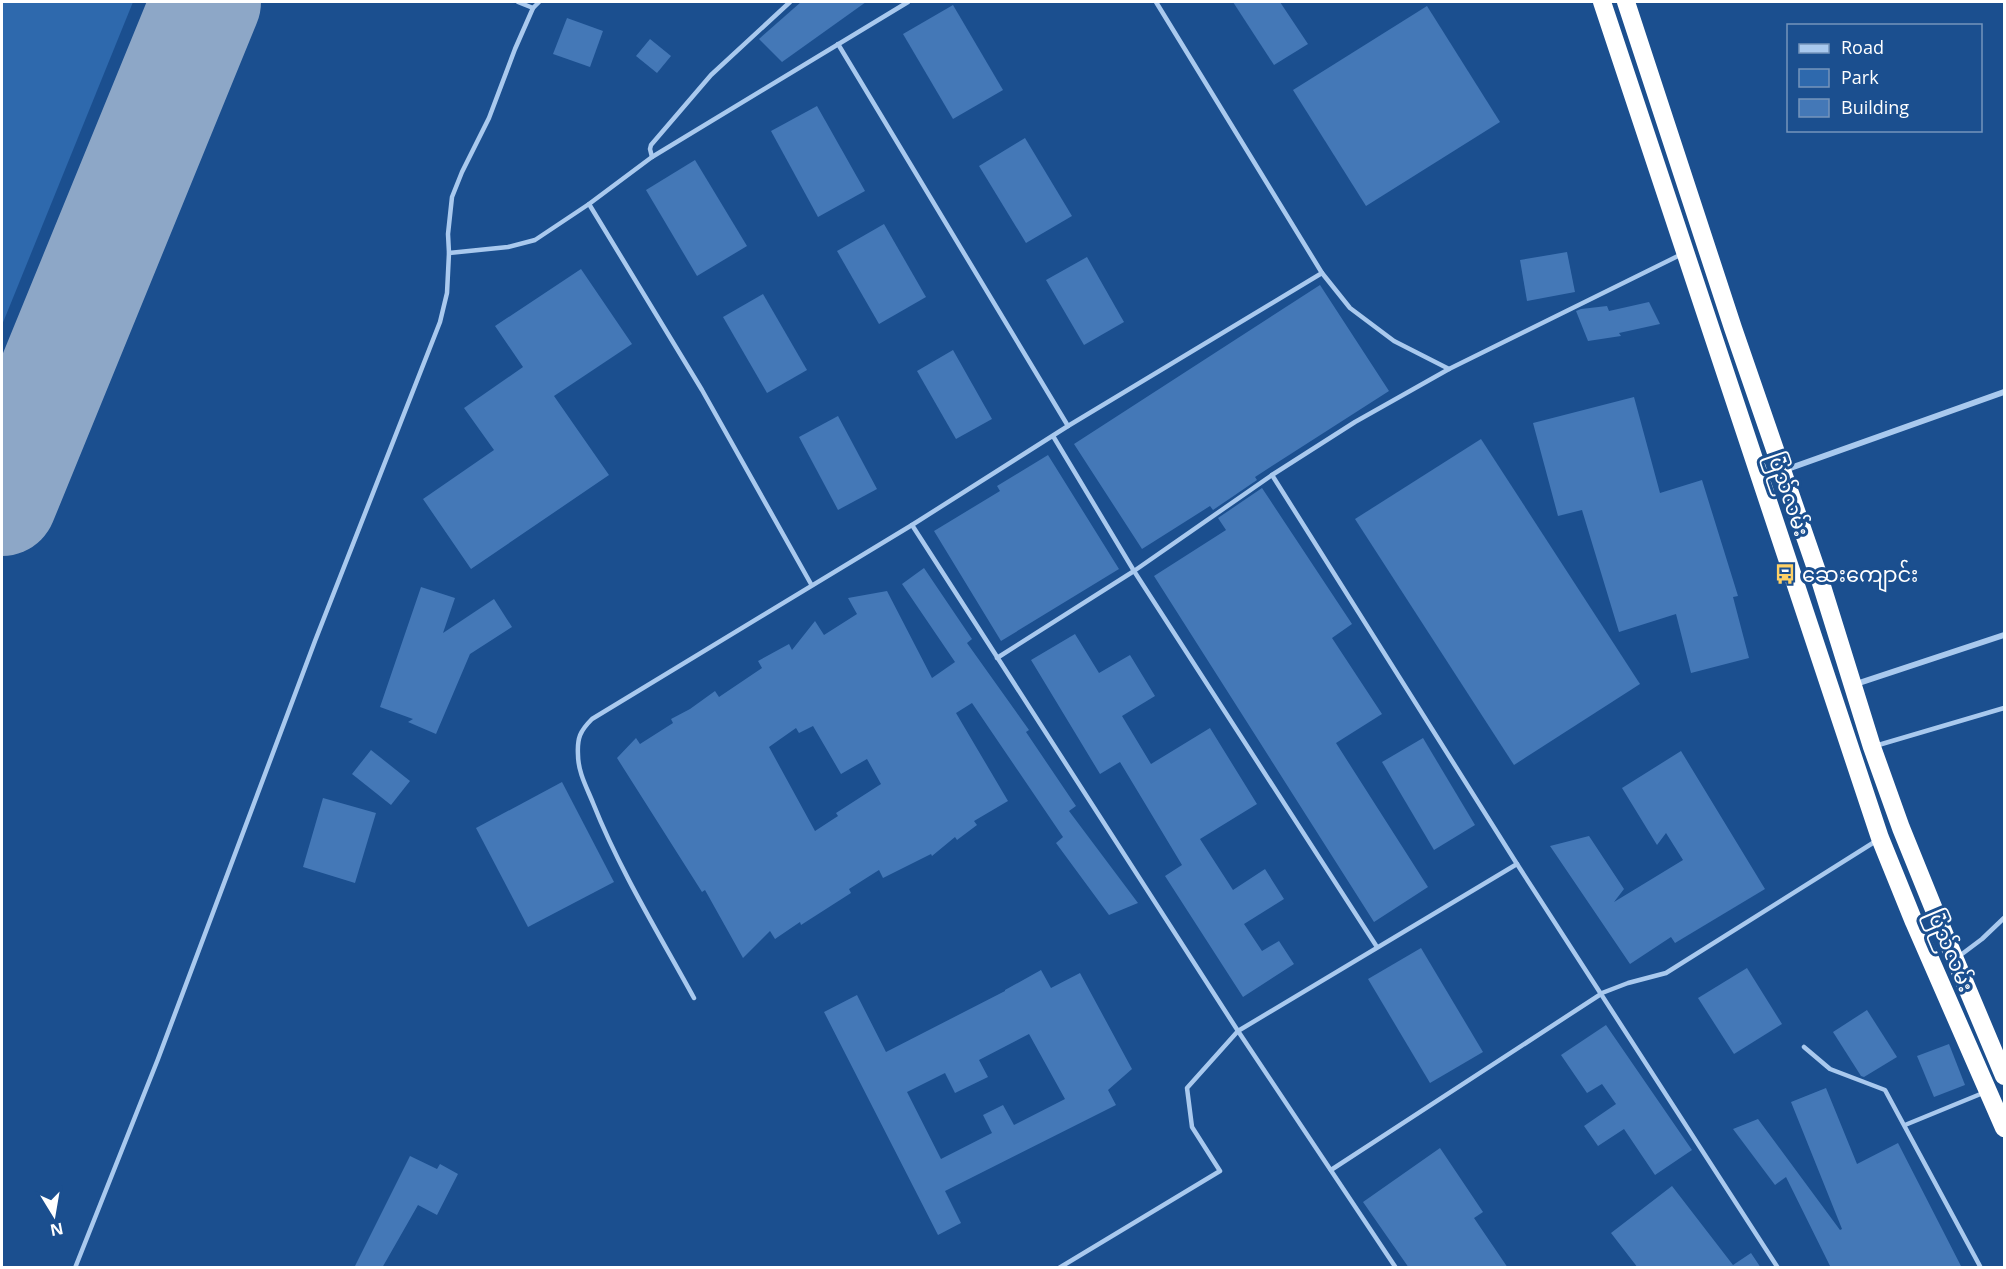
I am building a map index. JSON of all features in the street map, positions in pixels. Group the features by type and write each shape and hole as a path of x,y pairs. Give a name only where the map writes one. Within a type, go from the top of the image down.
{"highway":[{"name":"ပြည်လမ်း","path":"1602,2 1880,838 1977,1068 1996,1085"},
{"name":"ပြည်လမ်း","path":"1629,2 1733,328 1821,583 1872,747 1901,828 2001,1057 1996,1085 2004,1128"},
{"path":"1712,335 1733,328"}],"street":[{"path":"1761,481 1782,471 2004,392"},
{"path":"1852,685 2004,635"},
{"path":"1977,1068 2001,1057"}],"lane":[{"path":"518,2 533,9"},
{"path":"75,1268 158,1059 315,642 440,322 447,293 448,234 452,197 489,118 515,49 533,9 539,2"},
{"path":"652,157 651,144 711,75 790,2"},
{"path":"449,253 508,247 535,240 589,204 652,157 908,2"},
{"path":"1156,2 1322,273 1350,308 1394,341 1449,369"},
{"path":"838,44 1068,426"},
{"path":"589,204 702,390 811,584"},
{"path":"997,658 1134,571 1272,475 1355,422 1449,369 1706,244"},
{"path":"694,998 608,839 580,773 578,740 582,729 592,718 1322,273"},
{"path":"1053,436 1134,571 1377,947"},
{"path":"1272,475 1517,864 1778,1268"},
{"path":"912,525 1238,1031 1396,1268"},
{"path":"1853,756 1872,747 2004,708"},
{"path":"1331,1170 1602,994 1628,983 1666,973 1880,838 1901,828"},
{"path":"1059,1268 1220,1171 1192,1127 1187,1088 1238,1031 1517,864"},
{"path":"1933,966 1956,958 1983,939 2004,918"},
{"path":"1804,1047 1830,1069 1885,1090 1981,1268"},
{"path":"1905,1125 1996,1085"}],"green space":[{"path":"2,2 133,2 2,325"}],"building":[{"path":"801,2 866,2 782,62 759,39"},
{"path":"1233,2 1280,2 1308,44 1274,65"},
{"path":"953,5 1003,90 953,119 903,34"},
{"path":"1427,6 1500,122 1366,206 1293,90"},
{"path":"567,18 603,31 590,67 553,54"},
{"path":"650,39 671,56 657,73 636,56"},
{"path":"817,106 865,191 818,217 771,131"},
{"path":"1025,138 1072,216 1026,243 979,166"},
{"path":"695,160 747,246 697,276 646,190"},
{"path":"884,224 926,297 879,324 837,251"},
{"path":"1567,252 1575,292 1527,301 1520,260"},
{"path":"1087,257 1124,322 1084,345 1046,280"},
{"path":"581,269 632,344 554,396 609,475 471,569 423,499 494,450 464,408 523,367 495,326"},
{"path":"1320,285 1389,391 1255,477 1257,480 1213,510 1210,506 1142,549 1074,444"},
{"path":"763,294 807,370 767,393 723,317"},
{"path":"1649,302 1660,324 1619,333 1621,336 1588,341 1576,311 1607,306 1609,311"},
{"path":"953,350 992,419 956,439 917,371"},
{"path":"1634,397 1660,493 1702,480 1738,596 1733,597 1749,658 1691,673 1676,614 1619,632 1582,510 1558,516 1533,423"},
{"path":"838,416 877,489 838,510 799,437"},
{"path":"1481,439 1640,684 1514,765 1355,519"},
{"path":"1048,455 1119,569 1001,641 934,531 1000,491 997,486"},
{"path":"1262,488 1352,624 1332,638 1382,714 1336,743 1428,887 1374,922 1154,576 1226,530 1218,518"},
{"path":"924,568 972,639 967,643 1029,730 1026,732 1076,806 1069,811 1138,903 1109,915 1056,843 1063,837 972,703 956,713 1008,801 974,821 977,825 957,840 955,837 932,856 931,854 883,878 879,870 849,889 851,893 801,925 800,922 775,939 770,931 743,958 705,890 702,892 617,758 636,738 640,744 673,723 671,719 715,691 719,697 762,668 758,661 789,644 792,650 815,621 824,635 857,614 848,598 887,591 932,678 955,662 902,584","holes":["813,726 841,774 867,759 881,784 836,813 838,816 815,831 769,747 796,728 799,733"]},
{"path":"421,587 455,598 443,633 494,599 512,627 470,654 436,734 408,722 413,719 380,707"},
{"path":"1075,634 1099,673 1130,655 1155,696 1122,716 1151,764 1210,728 1257,804 1200,839 1233,890 1265,869 1284,899 1244,924 1262,951 1279,941 1294,964 1243,997 1165,876 1182,865 1120,762 1100,774 1031,660"},
{"path":"1423,738 1475,825 1434,850 1382,762"},
{"path":"371,750 410,781 391,805 352,774"},
{"path":"1681,751 1765,889 1675,943 1671,937 1630,964 1550,846 1589,836 1624,889 1614,902 1683,860 1666,833 1657,845 1622,788"},
{"path":"562,782 614,882 528,927 476,828"},
{"path":"323,798 376,813 355,883 303,867"},
{"path":"1421,948 1483,1052 1430,1083 1368,979"},
{"path":"1747,968 1782,1024 1734,1054 1698,998"},
{"path":"1041,970 1051,988 1080,973 1132,1069 1108,1090 1116,1105 945,1191 961,1223 938,1235 824,1012 857,995 886,1052","holes":["1029,1034 1065,1099 1014,1125 1003,1105 983,1115 992,1133 941,1159 907,1092 945,1073 955,1093 988,1077 979,1060"]},
{"path":"1867,1010 1897,1057 1864,1077 1861,1076 1833,1032"},
{"path":"1606,1025 1692,1150 1655,1175 1624,1129 1598,1146 1584,1126 1616,1104 1602,1084 1587,1093 1561,1055"},
{"path":"1949,1044 1965,1085 1934,1097 1917,1056"},
{"path":"1826,1088 1857,1164 1898,1143 1962,1268 1831,1268 1786,1177 1775,1185 1733,1129 1758,1119 1840,1230 1842,1229 1791,1102"},
{"path":"1440,1148 1483,1212 1474,1218 1508,1268 1409,1268 1363,1202"},
{"path":"410,1156 437,1169 440,1164 458,1174 437,1215 418,1205 382,1268 354,1268"},
{"path":"1672,1186 1733,1265 1751,1253 1761,1268 1638,1268 1611,1233"}],"runway":[{"path":"2,501 206,2"}],"place":[{"name":"ဆေးကျောင်း","path":"1785,574"}]}
